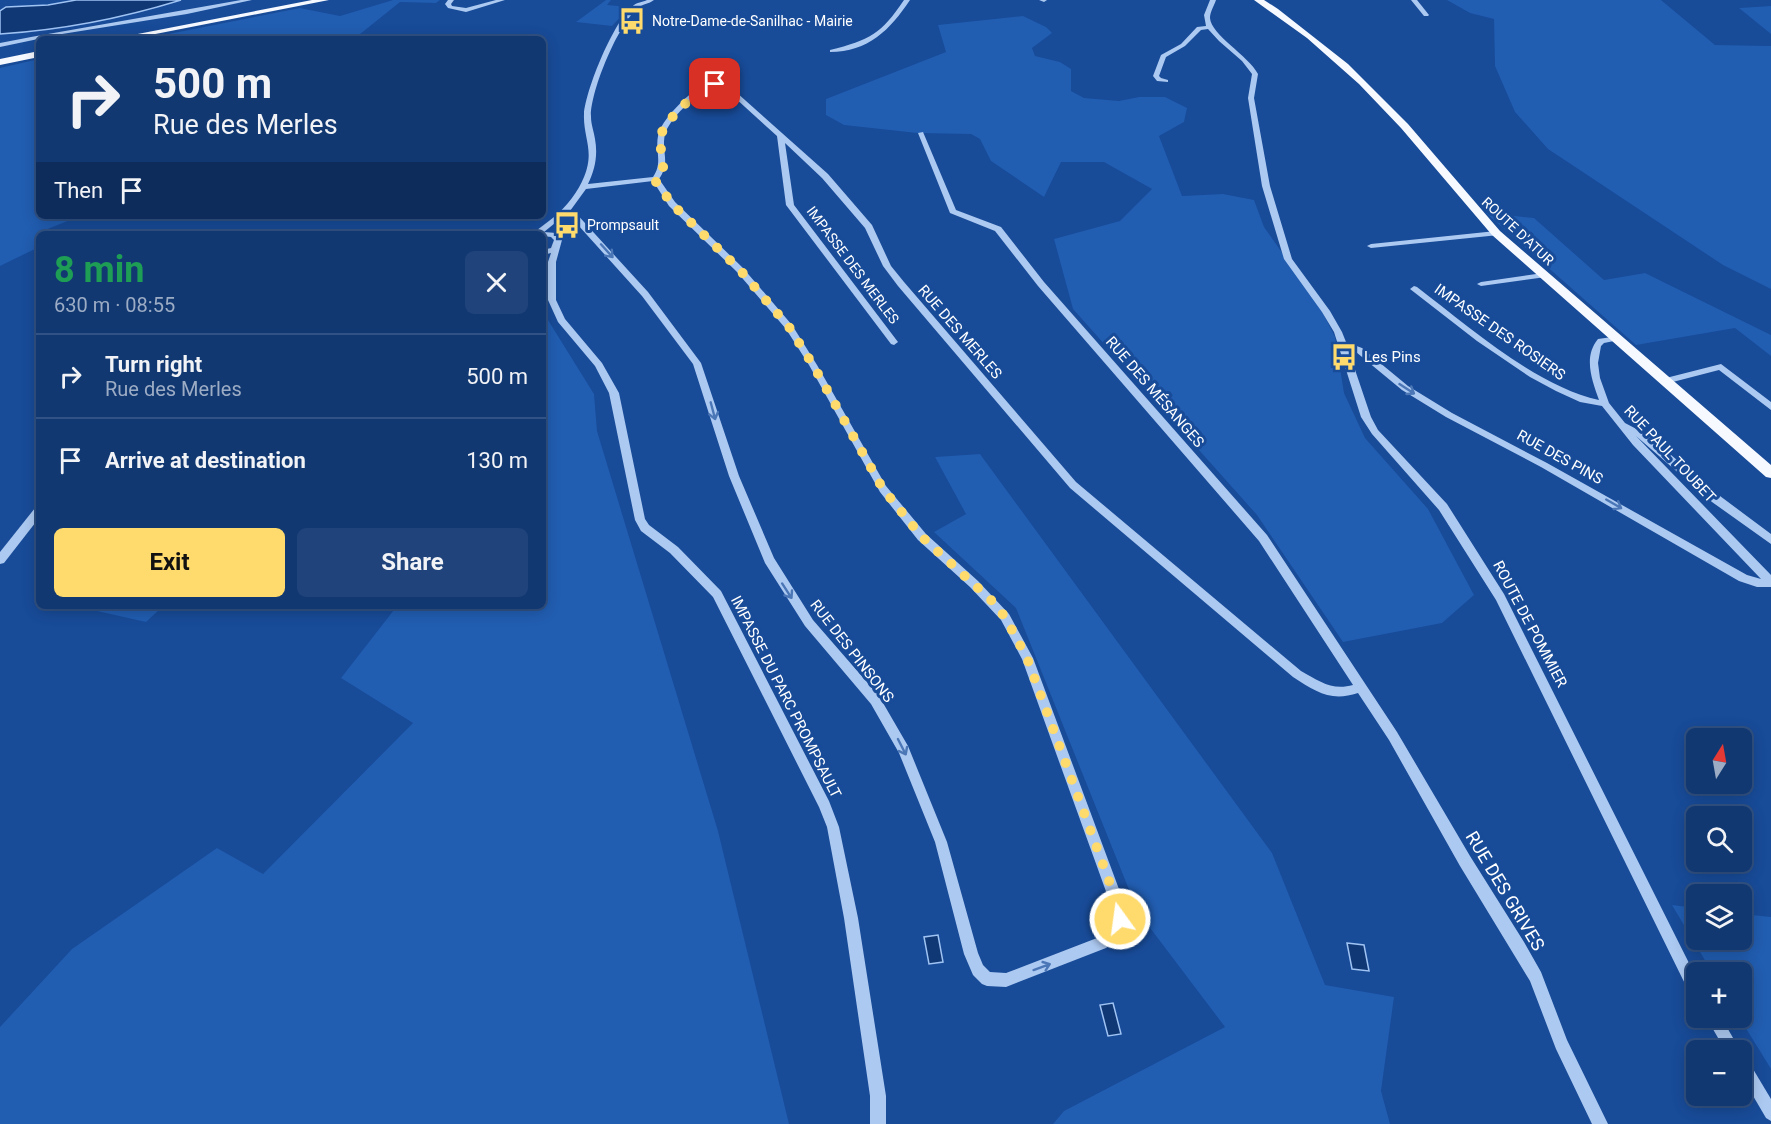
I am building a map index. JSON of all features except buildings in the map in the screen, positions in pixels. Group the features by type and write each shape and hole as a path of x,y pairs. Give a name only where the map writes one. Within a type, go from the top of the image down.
{"main road":[{"path":"132,36 325,0"},
{"name":"ROUTE D'ATUR","path":"1257,0 1312,40 1382,101 1456,191 1496,233 1771,473"},
{"path":"0,62 36,55"}],"street":[{"path":"40,36 206,10 249,0"},
{"path":"451,0 448,4 450,7 466,10 502,0"},
{"path":"540,231 562,215 588,174 593,150 587,117 591,95 613,38 636,2 651,0"},
{"path":"832,51 870,42 888,28 908,0"},
{"path":"1166,81 1159,80 1156,76 1163,56 1183,45 1199,28 1210,27 1207,18 1213,0"},
{"path":"1414,0 1426,15"},
{"name":"ROUTE DE POMMIER","path":"1210,27 1254,71 1252,104 1266,186 1278,233 1292,266 1326,310 1342,344 1364,414 1375,432 1443,507 1500,597 1686,971"},
{"path":"0,45 36,37"},
{"name":"RUE DES MERLES","path":"655,179 663,168 660,137 663,130 697,93 709,84 725,85 814,164 869,227 887,266 900,284 1073,485 1297,674 1327,691 1339,694 1359,688"},
{"name":"RUE DES MÉSANGES","path":"921,133 953,211 998,229 1049,293 1263,538 1359,688"},
{"name":"IMPASSE DES MERLES","path":"780,135 790,205 894,342"},
{"path":"582,186 655,179"},
{"name":"RUE DES PINSONS","path":"562,215 572,213 645,294 697,363 734,476 769,560 816,631 875,700 912,766 941,842 971,954 978,970 987,979 1006,980 1073,956 1101,943 1119,928 1119,908 1027,658 1005,617 991,600 922,537 883,489 813,365 780,315 740,270 672,204 655,179"},
{"name":"IMPASSE DU PARC PROMPSAULT","path":"562,215 557,241 546,257 552,300 556,311 599,365 614,393 640,520 645,528 674,550 717,594 825,805 833,827 851,918 878,1096 878,1124"},
{"path":"1371,246 1496,233"},
{"path":"546,236 557,241"},
{"path":"1481,284 1543,275"},
{"name":"IMPASSE DES ROSIERS","path":"1414,290 1499,351 1566,394 1587,403 1605,404"},
{"name":"RUE PAUL TOUBET","path":"1616,338 1601,341 1595,354 1596,378 1605,404 1619,423 1771,582"},
{"name":"RUE DES PINS","path":"1342,344 1359,350 1405,388 1449,415 1554,470 1743,578 1758,583 1771,582"},
{"path":"1665,381 1735,364"},
{"path":"1721,367 1771,407"},
{"path":"1619,423 1643,436 1716,500 1771,540"},
{"path":"0,560 36,515"},
{"name":"RUE DES GRIVES","path":"1359,688 1393,736 1465,861 1530,967 1561,1044 1600,1124"},
{"path":"1752,1081 1771,1113"}],"shaded area":[{"path":"76,0 181,0 92,22 46,30 0,34 0,11 6,7 48,5"},
{"path":"393,0 440,0 436,3 400,2 358,36 158,36 300,8 340,16"},
{"path":"606,0 611,0 607,5 630,7 612,26 576,22"},
{"path":"1447,0 1661,0 1715,45 1771,46 1771,289 1723,265 1548,149 1515,112 1495,66 1494,19 1470,13"},
{"path":"1771,6 1771,34 1739,8"},
{"path":"1023,16 1046,27 1052,33 1032,48 1035,56 1060,62 1071,69 1071,91 1084,98 1119,101 1139,97 1165,97 1187,108 1184,122 1159,136 1182,196 1223,194 1254,200 1264,227 1319,305 1335,337 1344,393 1365,438 1428,509 1474,595 1442,623 1343,642 1257,515 1073,309 1054,239 1120,221 1152,189 1104,162 1061,162 1044,197 991,161 980,139 971,134 917,133 844,125 826,115 826,99 946,52 938,25"},
{"path":"36,60 36,219 72,219 45,231 36,231 36,248 0,266 0,68"},
{"path":"1486,213 1534,218 1604,280 1645,273 1771,335 1771,356 1735,328 1636,345"},
{"path":"546,317 594,394 597,431 718,831 789,1124 0,1124 0,1027 72,949 217,848 263,874 413,723 341,678 395,609 546,609"},
{"path":"980,454 1272,853 1325,985 1394,997 1381,1091 1390,1124 1053,1124 1064,1111 1225,1027 1138,912 1016,608 934,532 966,514 935,457"},
{"path":"88,609 160,609 146,622"},
{"path":"1672,905 1686,907 1686,928"},
{"path":"1752,915 1771,917 1771,1069 1746,1028 1752,1028 1752,962 1706,962 1699,950 1752,950"},
{"path":"938,935 943,962 929,964 924,937"},
{"path":"1347,943 1364,945 1369,971 1352,969"},
{"path":"1113,1003 1121,1034 1108,1036 1100,1005"}],"place":[{"name":"Notre-Dame-de-Sanilhac - Mairie","path":"632,21"},
{"name":"Prompsault","path":"567,225"},
{"name":"Les Pins","path":"1344,357"}],"route":[{"path":"715,84 709,84 697,93 663,130 660,142 664,155 663,168 655,179 656,182 672,204 740,270 789,327 883,489 909,522 938,553 991,600 1005,617 1027,658 1119,908 1120,919"}]}
